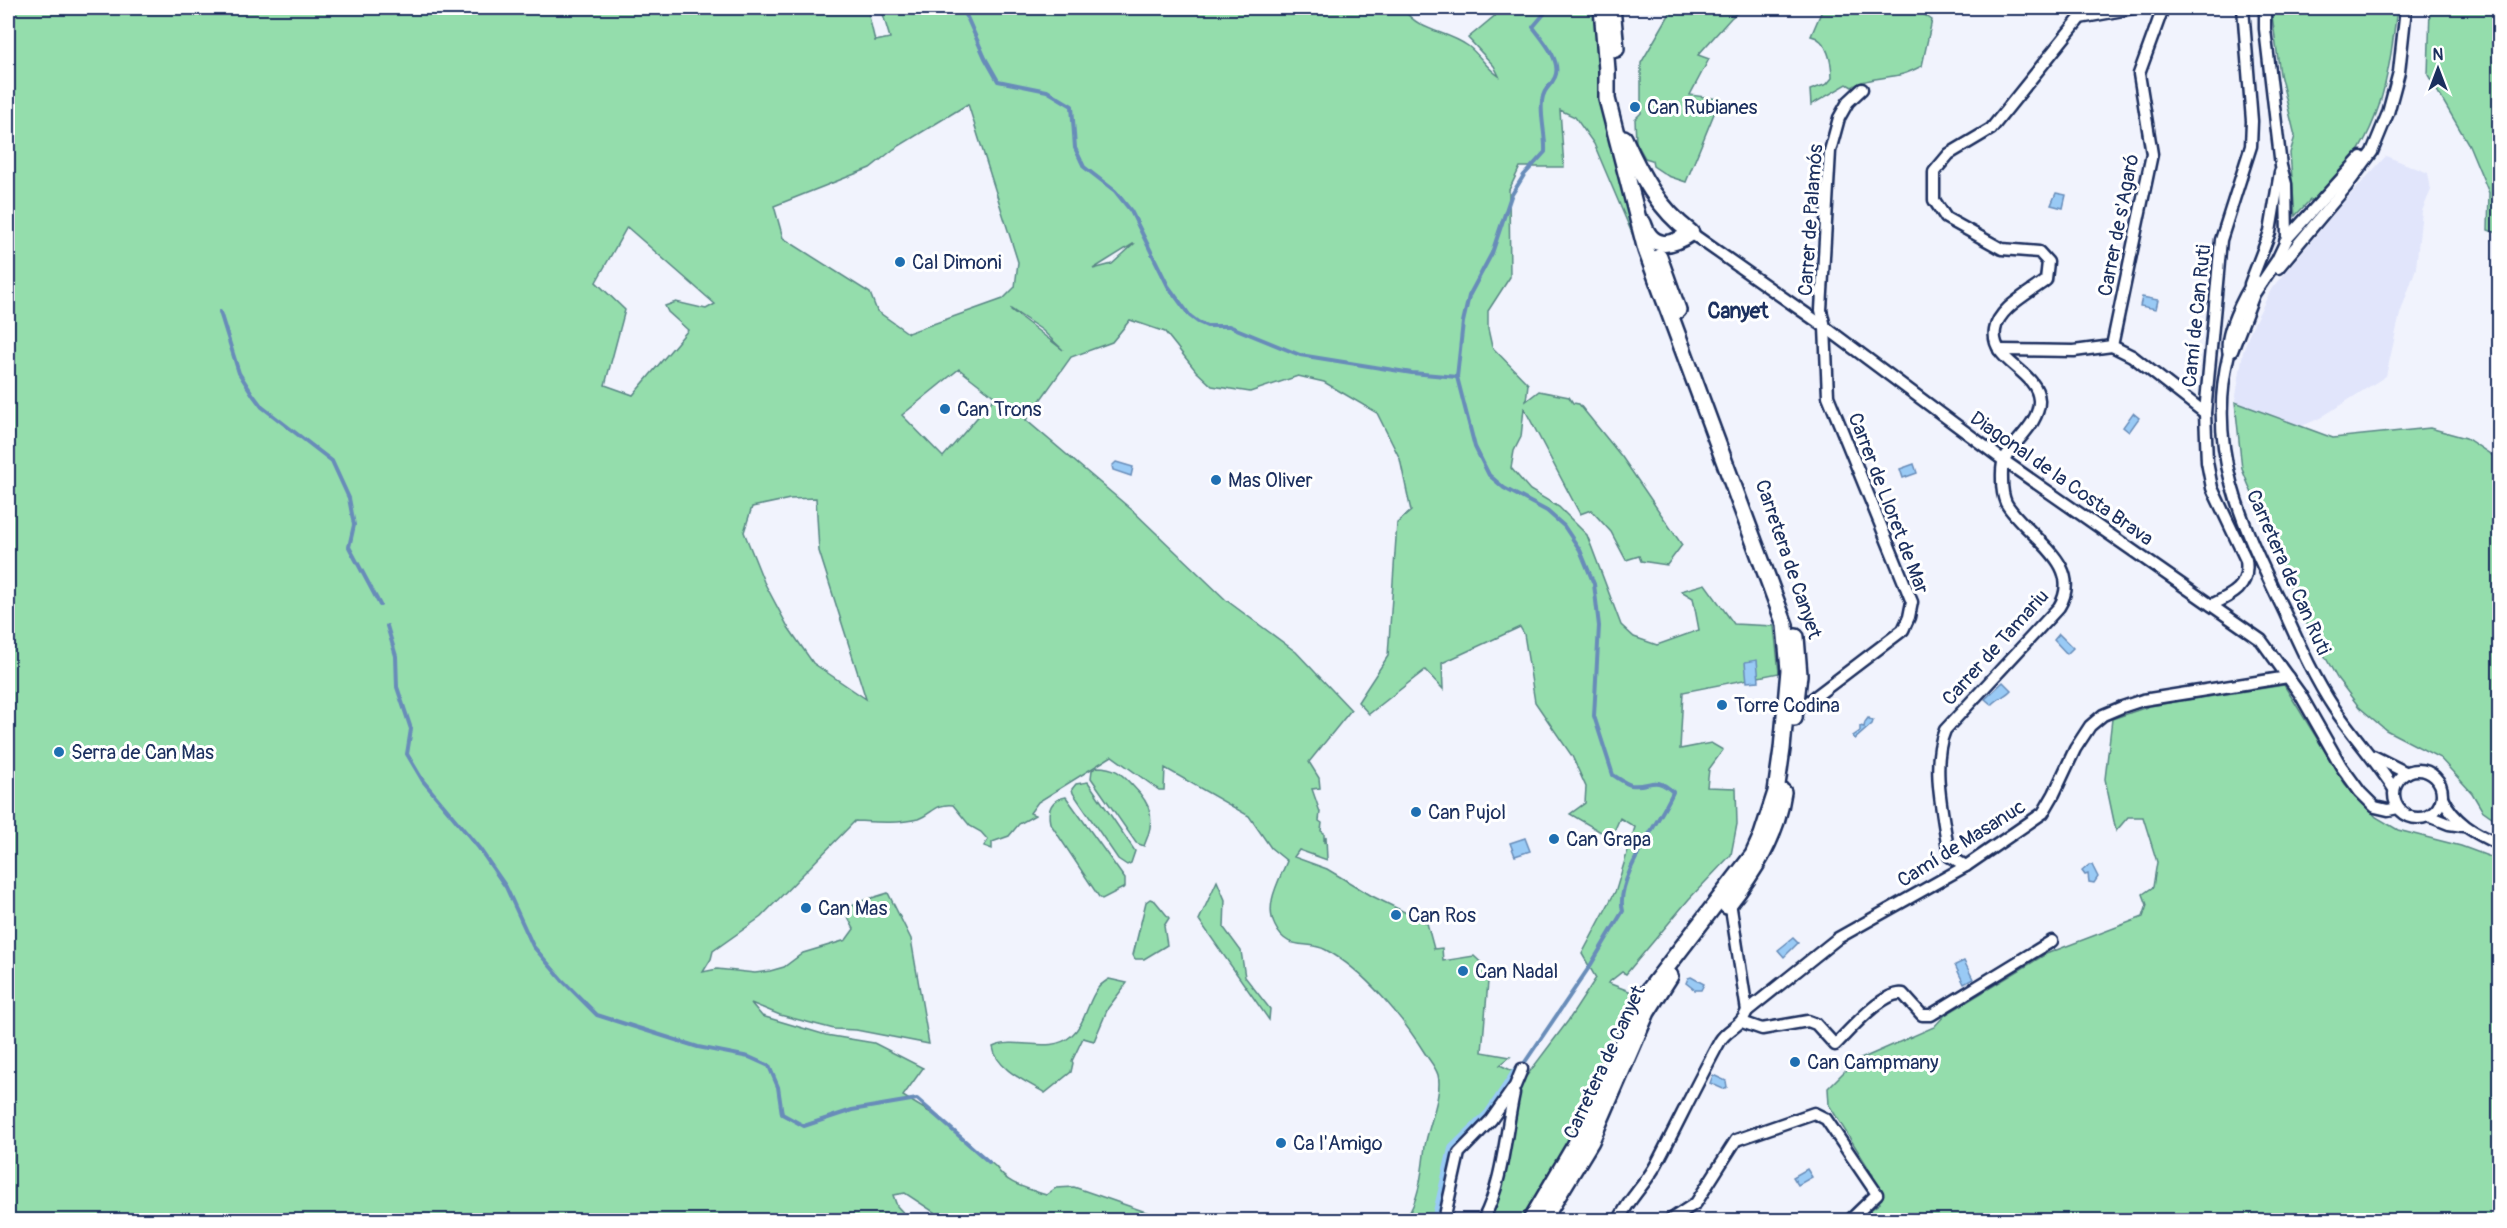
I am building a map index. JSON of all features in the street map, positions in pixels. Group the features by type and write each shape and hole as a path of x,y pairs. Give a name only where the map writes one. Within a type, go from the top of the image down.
{"street":[{"path":"1602,8 1605,36"},
{"path":"1605,36 1607,8"},
{"path":"2003,460 2036,415 2039,400 2034,386 2026,375 2008,362 1999,350 1994,331 2000,315 2046,280 2048,262 2039,252 2002,249 1946,218 1934,200 1934,172 1949,154 1991,129 2080,18 2134,8"},
{"name":"Carrer de s'Agaró","path":"2112,346 2152,154 2139,74 2163,8"},
{"name":"Camí de Can Ruti","path":"2211,605 2225,599 2243,585 2247,568 2246,560 2212,488 2207,462 2205,413 2221,240 2251,140 2252,121 2243,8"},
{"path":"2258,8 2265,29"},
{"path":"2265,8 2265,29 2281,166 2286,184 2287,239"},
{"name":"Carretera de Can Ruti","path":"2244,318 2281,264 2346,188 2372,152 2388,113 2399,72 2406,8"},
{"name":"Carretera de Canyet","path":"1543,1221 1599,1125 1647,1012 1671,976 1756,867 1776,822 1781,804 1796,706 1799,657 1794,625 1653,239 1624,138 1617,91 1615,12"},
{"name":"Carretera de Canyet","path":"1531,1221 1587,1125 1640,1002 1753,855 1776,792 1789,670 1785,625 1646,250 1607,99 1605,36"},
{"name":"Carrer de Palamós","path":"1825,327 1821,310 1830,151 1839,118 1848,102 1862,88"},
{"path":"1624,138 1640,172 1671,217 1691,233 1677,243 1668,263 1666,276"},
{"name":"Carretera de Can Ruti","path":"2229,353 2226,347 2247,291 2287,239 2376,138"},
{"path":"2247,291 2270,232 2281,166"},
{"path":"1631,189 1646,232 1660,244 1677,243"},
{"path":"1669,310 1653,253 1653,239 1655,230 1671,217"},
{"name":"Diagonal de la Costa Brava","path":"1691,233 1825,327 2003,460 2261,640 2288,677 2341,766 2365,797 2375,807 2388,810 2398,808"},
{"name":"Carretera de Can Ruti","path":"2287,239 2254,294 2232,351 2229,353 2221,395 2221,427 2229,482 2244,525 2321,686 2394,792"},
{"name":"Carrer de Lloret de Mar","path":"1796,706 1803,706 1903,630 1910,617 1912,602 1828,396 1825,327"},
{"path":"1999,350 2074,351 2112,346 2133,356 2205,413"},
{"name":"Carrer de Tamariu","path":"1966,866 1949,856 1938,766 1938,745 1945,730 2059,607 2066,596 2066,580 2062,566 2006,502 2002,487 2003,460"},
{"path":"1782,749 1785,744 1789,714 1796,706 1792,697 1794,658 1790,634 1785,625"},
{"name":"Camí de Masanuc","path":"1742,1022 1747,1011 1838,938 1966,866 2043,813 2075,749 2090,726 2103,715 2143,700 2288,677"},
{"name":"Carretera de Can Ruti","path":"2370,754 2407,773"},
{"path":"2365,797 2381,801 2394,792 2399,779 2407,773 2419,770 2431,774 2440,785 2446,806 2463,826"},
{"path":"2394,792 2398,808 2410,817 2418,819 2429,816 2439,807 2442,797"},
{"path":"2429,816 2449,824 2463,826 2499,845"},
{"path":"1747,1011 1728,897 1751,865 1753,855"},
{"path":"1619,1221 1624,1208 1656,1166 1722,1038 1742,1022 1762,1029 1808,1021 1816,1024 1835,1045 1869,1011 1892,994 1903,994 1922,1015 1931,1015 2052,942"},
{"path":"1483,1221 1501,1164 1515,1086 1522,1069"},
{"path":"1444,1221 1459,1153 1491,1120 1515,1086"},
{"path":"1670,1221 1696,1203 1736,1140 1814,1113 1826,1119 1877,1194 1850,1221"}],"shaded area":[{"path":"2386,156 2428,173 2431,190 2422,211 2416,268 2400,314 2386,376 2320,418 2293,430 2235,402 2243,352 2251,329 2272,288 2343,203"}],"green space":[{"path":"8,8 867,8 875,41 890,38 881,8 1402,8 1417,23 1468,46 1499,76 1494,66 1468,38 1498,13 1499,8 1595,8 1597,56 1606,127 1634,238 1594,144 1575,117 1560,110 1564,167 1520,167 1509,190 1510,277 1488,311 1488,329 1492,347 1528,384 1526,401 1539,391 1569,397 1573,403 1579,404 1622,457 1682,545 1667,565 1641,561 1639,556 1626,560 1611,532 1591,510 1580,514 1524,408 1521,437 1514,451 1511,468 1530,490 1559,507 1587,535 1621,625 1634,637 1657,645 1699,630 1693,598 1681,591 1705,584 1734,624 1774,626 1779,673 1683,692 1680,749 1711,743 1723,750 1709,769 1707,787 1736,788 1737,824 1731,855 1689,899 1626,974 1622,972 1608,983 1629,991 1636,997 1592,1096 1525,1220 1486,1220 1517,1095 1522,1082 1568,1021 1596,978 1582,954 1616,890 1635,827 1620,818 1611,838 1570,814 1585,803 1586,787 1572,756 1535,702 1524,634 1520,627 1442,663 1443,689 1425,670 1369,714 1358,702 1388,656 1397,523 1411,511 1400,459 1377,413 1324,382 1298,376 1250,392 1212,386 1196,371 1165,332 1130,320 1112,342 1071,357 1026,420 1132,510 1226,600 1296,652 1351,710 1309,762 1319,778 1320,788 1312,789 1320,812 1319,821 1322,823 1324,843 1326,836 1327,860 1299,850 1294,857 1327,869 1372,896 1427,923 1434,949 1442,948 1443,961 1474,956 1489,970 1482,1052 1510,1057 1500,1065 1513,1071 1493,1106 1453,1149 1434,1220 1405,1220 1417,1194 1439,1082 1437,1072 1417,1041 1382,996 1341,959 1319,947 1292,943 1280,934 1272,918 1271,910 1277,885 1287,861 1271,848 1249,816 1165,768 1164,790 1159,790 1112,756 1038,802 1030,813 1035,815 1019,824 1009,836 992,842 992,849 984,846 988,840 981,832 970,826 953,805 942,806 923,817 910,821 855,821 761,917 713,951 703,972 717,969 755,973 784,967 803,953 846,940 854,929 844,910 862,901 888,893 911,939 929,1044 856,1030 834,1029 780,1015 751,1003 762,1016 826,1035 874,1043 923,1068 903,1096 936,1116 1006,1178 1018,1185 1046,1195 1056,1188 1074,1187 1169,1220 946,1220 905,1193 893,1195 897,1206 910,1220 8,1220","holes":["968,104 1018,262 1015,287 1003,299 908,333 877,311 870,293 783,238 774,206 870,168 894,149","627,227 715,304 706,309 676,302 665,306 668,312 688,330 633,395 605,385 625,310 596,282","1133,244 1134,244 1112,264 1093,269","1011,310 1042,330 1063,350","959,369 995,397 943,457 902,415","816,498 819,551 866,699 813,663 788,627 764,582 744,532 752,507 790,499"]},
{"path":"1673,8 1743,8 1698,55 1709,59 1690,95 1720,99 1686,182 1668,176 1653,166 1652,160 1645,158 1636,142 1635,119 1641,113 1641,63"},
{"path":"1823,8 1914,8 1932,20 1922,66 1905,74 1868,80 1852,87 1847,84 1811,105 1810,90 1827,84 1832,78 1830,59 1825,47 1817,38 1811,36"},
{"path":"2271,8 2397,8 2382,95 2367,136 2342,173 2313,203 2310,200 2295,216 2290,153 2295,136 2280,74"},
{"path":"2430,8 2499,8 2499,234 2488,230 2489,193 2469,145 2428,75"},
{"path":"2235,402 2333,438 2430,428 2466,438 2499,460 2499,822 2482,810 2472,793 2440,758 2386,730 2359,707 2337,678 2301,613 2242,469"},
{"path":"2284,685 2345,784 2376,817 2398,830 2461,846 2499,860 2499,1220 1856,1220 1880,1203 1864,1183 1873,1175 1829,1105 1828,1088 1854,1062 1934,1027 1945,1015 2046,954 2143,917 2147,905 2143,894 2153,887 2157,862 2143,817 2128,817 2116,831 2105,779 2112,719 2150,706"},
{"path":"1097,767 1109,768 1121,774 1148,806 1151,820 1144,846 1136,843 1091,778 1092,770"},
{"path":"1088,782 1135,851 1131,863 1127,865 1118,859 1073,793 1072,789 1076,784"},
{"path":"1066,797 1125,879 1125,887 1102,899 1050,823 1051,806 1057,800"},
{"path":"1217,881 1225,900 1224,928 1241,951 1245,977 1270,1009 1269,1020 1199,920"},
{"path":"1150,899 1155,901 1169,918 1164,926 1167,945 1144,959 1135,959 1133,955 1146,902"},
{"path":"1109,979 1127,983 1108,1008 1094,1041 1083,1038 1072,1061 1071,1072 1045,1093 1013,1074 995,1055 993,1047 1002,1044 1053,1044 1071,1036 1080,1025 1094,994"}],"water":[{"path":"2056,193 2066,195 2063,208 2051,205"},
{"path":"2142,297 2158,300 2156,309 2140,306"},
{"path":"2133,413 2139,418 2129,432 2123,427"},
{"path":"1116,462 1133,467 1131,476 1113,470 1112,466"},
{"path":"1914,464 1917,473 1903,478 1900,469"},
{"path":"2059,634 2073,648 2067,654 2054,640"},
{"path":"1757,660 1759,681 1747,682 1745,662"},
{"path":"2003,682 2011,690 1992,705 1985,699"},
{"path":"1868,718 1873,721 1872,724 1855,739 1853,736 1860,731 1860,726 1864,727"},
{"path":"1525,838 1530,851 1515,856 1510,843"},
{"path":"2092,865 2098,877 2094,883 2089,882 2088,874 2085,875 2082,871"},
{"path":"1793,938 1798,943 1784,957 1778,950"},
{"path":"1964,961 1973,979 1964,984 1955,965"},
{"path":"1691,977 1704,984 1701,990 1695,990 1686,983"},
{"path":"1713,1075 1726,1081 1727,1087 1723,1089 1710,1083"},
{"path":"1807,1169 1812,1177 1798,1185 1793,1177"}],"waterway":[{"path":"963,8 998,81 1047,91 1072,106 1075,148 1084,167 1115,191 1131,211 1168,286 1190,316 1198,322 1207,326 1229,326 1300,355 1412,373 1457,377"},
{"path":"1523,1065 1590,966 1623,911 1622,898 1631,867 1673,792 1656,783 1631,785 1613,775 1594,716 1599,626 1594,584 1580,550 1564,526 1547,511 1504,488 1489,475 1475,447 1457,377 1463,322 1469,296 1492,253 1511,196 1524,175 1545,152 1542,101 1544,93 1555,77 1556,64 1533,27 1549,8"},
{"path":"220,312 239,373 262,407 332,461 349,498 354,525 349,547 380,605"},
{"path":"387,626 396,656 397,687 411,729 407,754 423,781 479,848 506,887 533,946 562,980 597,1015 698,1047 749,1057 769,1066 778,1087 782,1114 804,1126 852,1110 917,1099 989,1162"},
{"path":"1437,1220 1454,1149 1490,1114 1517,1073"}],"place":[{"name":"Can Rubianes","path":"1635,107"},
{"name":"Cal Dimoni","path":"900,262"},
{"name":"Can Trons","path":"945,409"},
{"name":"Mas Oliver","path":"1216,480"},
{"name":"Torre Codina","path":"1722,705"},
{"name":"Serra de Can Mas","path":"59,752"},
{"name":"Can Pujol","path":"1416,812"},
{"name":"Can Grapa","path":"1554,839"},
{"name":"Can Mas","path":"806,908"},
{"name":"Can Ros","path":"1396,915"},
{"name":"Can Nadal","path":"1463,971"},
{"name":"Can Campmany","path":"1795,1062"},
{"name":"Ca l'Amigo","path":"1281,1143"}],"district":[{"name":"Canyet","path":"1738,311"}]}
